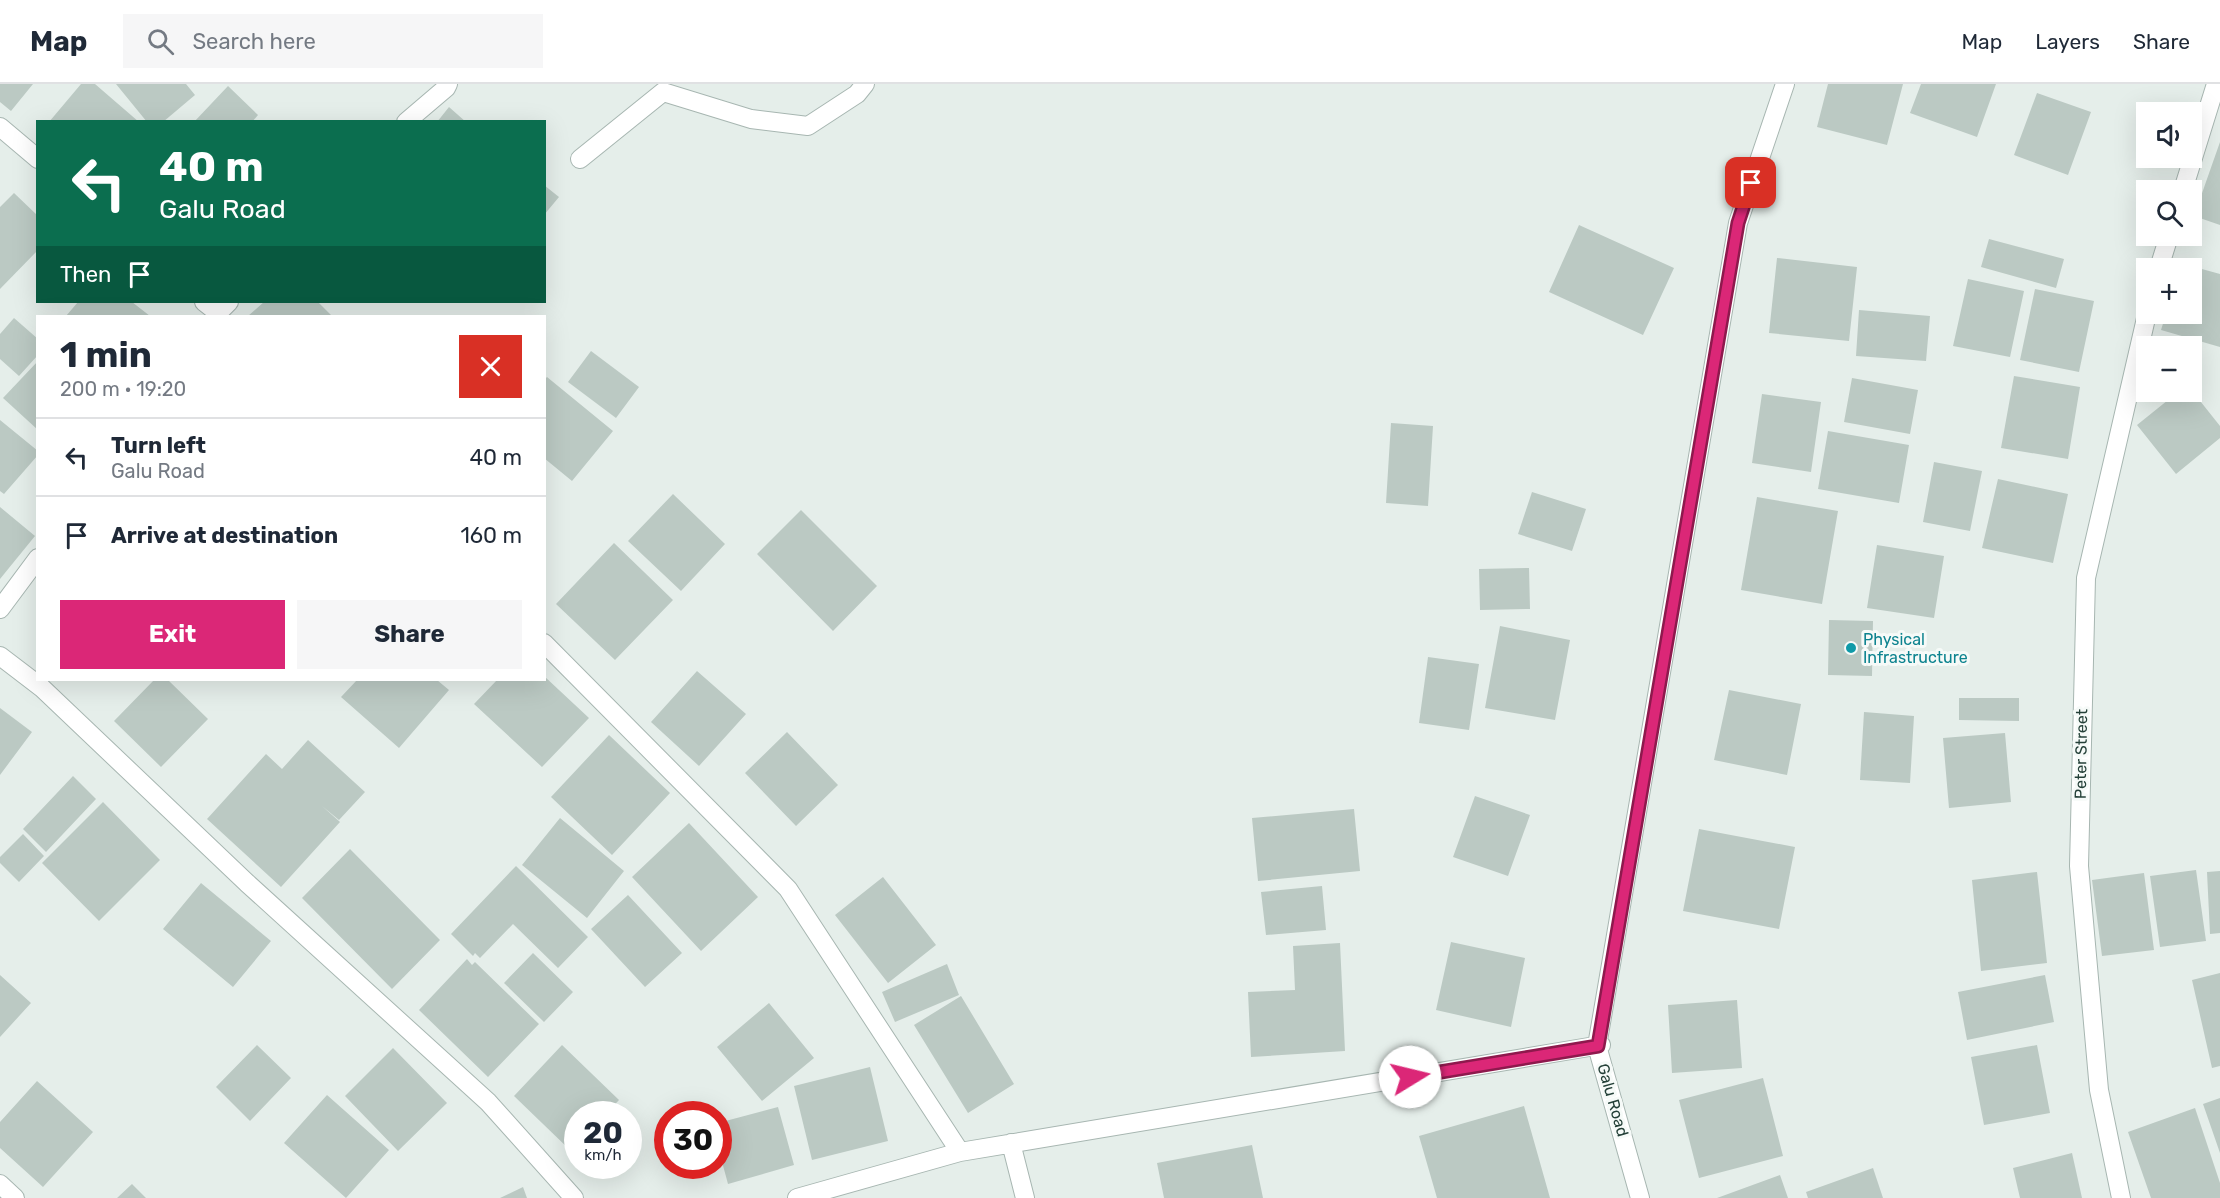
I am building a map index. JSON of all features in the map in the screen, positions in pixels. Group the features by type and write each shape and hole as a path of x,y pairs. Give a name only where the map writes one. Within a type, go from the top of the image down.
{"street":[{"path":"408,120 448,84"},
{"path":"580,159 663,92 752,119 808,126 858,94 865,84"},
{"name":"Galu Road","path":"1640,1198 1599,1046 1738,223 1785,84"},
{"path":"2186,180 2216,84"},
{"path":"0,127 36,157"},
{"name":"Peter Street","path":"2121,1198 2099,1090 2079,866 2086,578 2145,324"},
{"path":"0,609 36,561"},
{"path":"546,645 788,889 960,1152"},
{"path":"0,656 42,688 247,883 488,1102 574,1198"},
{"path":"797,1198 960,1152 1599,1046"},
{"path":"1011,1143 1025,1198"},
{"path":"0,1184 15,1198"}],"building":[{"path":"0,84 33,84 11,111 0,102"},
{"path":"81,84 95,84 137,120 51,120"},
{"path":"116,84 186,84 195,95 165,120 145,120"},
{"path":"1828,84 1903,84 1887,145 1817,127"},
{"path":"1921,84 1996,84 1977,137 1910,113"},
{"path":"228,86 258,115 254,120 196,120"},
{"path":"2037,93 2091,112 2068,175 2014,155"},
{"path":"449,107 464,120 439,120"},
{"path":"2220,142 2220,225 2202,219 2202,193"},
{"path":"546,187 559,197 546,213"},
{"path":"14,193 36,214 36,252 0,289 0,207"},
{"path":"1579,225 1674,268 1643,335 1549,292"},
{"path":"1989,239 2064,259 2056,288 1981,267"},
{"path":"1777,258 1857,267 1849,341 1769,333"},
{"path":"2202,269 2220,274 2220,347 2202,342 2202,336 2182,336 2161,330 2163,324 2202,324"},
{"path":"1968,279 2024,291 2010,357 1953,346"},
{"path":"2035,289 2094,301 2079,372 2020,360"},
{"path":"77,303 133,303 149,315 67,315"},
{"path":"263,303 319,303 331,315 249,315"},
{"path":"1859,310 1930,316 1926,361 1856,356"},
{"path":"14,318 36,337 36,357 19,376 0,359 0,334"},
{"path":"591,351 639,387 616,418 568,382"},
{"path":"36,363 36,428 3,398"},
{"path":"2014,376 2080,387 2068,459 2001,448"},
{"path":"546,378 613,431 572,481 546,460"},
{"path":"1852,378 1918,390 1910,434 1844,422"},
{"path":"1762,394 1821,402 1811,472 1752,463"},
{"path":"2166,402 2201,402 2220,426 2220,438 2176,474 2137,425"},
{"path":"0,420 36,449 36,457 4,494 0,491"},
{"path":"1391,423 1433,426 1428,506 1386,503"},
{"path":"1828,431 1909,445 1899,503 1818,489"},
{"path":"1934,462 1982,471 1970,531 1923,522"},
{"path":"1998,479 2068,494 2053,563 1982,548"},
{"path":"1532,492 1586,509 1572,551 1518,534"},
{"path":"673,494 725,544 681,591 628,541"},
{"path":"1757,497 1838,511 1822,604 1741,590"},
{"path":"0,507 35,536 0,579"},
{"path":"801,510 877,586 833,631 757,554"},
{"path":"614,543 673,600 615,660 556,604"},
{"path":"1877,545 1944,556 1934,618 1867,608"},
{"path":"1529,568 1530,609 1480,610 1479,569"},
{"name":"Physical Infrastructure","path":"1829,620 1873,621 1872,676 1828,675"},
{"path":"1500,626 1570,640 1555,720 1485,708"},
{"path":"1428,657 1479,664 1469,730 1419,723"},
{"path":"697,671 746,714 699,766 651,722"},
{"path":"546,678 589,718 542,767 474,704 496,681 546,681"},
{"path":"153,681 169,681 208,719 161,767 114,721"},
{"path":"356,681 438,681 449,690 399,748 341,697"},
{"path":"1729,690 1801,704 1787,775 1714,760"},
{"path":"1959,698 2019,698 2019,721 1959,720"},
{"path":"0,708 32,732 0,775"},
{"path":"1864,712 1914,716 1910,783 1860,780"},
{"path":"787,732 838,785 796,826 745,773"},
{"path":"2005,733 2011,802 1949,808 1943,738"},
{"path":"609,735 670,793 612,855 551,797"},
{"path":"308,740 365,792 339,820 322,806 340,822 281,887 207,819 266,754 282,769"},
{"path":"73,776 96,799 46,852 23,829"},
{"path":"1475,796 1530,815 1508,876 1453,857"},
{"path":"103,802 160,860 99,921 42,863"},
{"path":"1354,809 1360,871 1258,881 1252,818"},
{"path":"560,818 624,871 587,918 522,865"},
{"path":"689,823 758,897 701,951 632,877"},
{"path":"1699,829 1795,847 1779,929 1683,911"},
{"path":"23,834 44,856 19,882 0,863 0,857"},
{"path":"350,849 440,940 392,989 302,898"},
{"path":"516,866 588,937 558,968 513,924 480,958 475,953 473,956 451,934"},
{"path":"2196,870 2206,941 2160,947 2150,876"},
{"path":"2220,871 2220,933 2210,934 2207,872"},
{"path":"2037,872 2047,963 1981,971 1972,880"},
{"path":"2144,873 2154,950 2102,956 2092,880"},
{"path":"883,877 936,945 888,983 835,915"},
{"path":"201,883 271,941 233,987 163,929"},
{"path":"1322,886 1326,930 1266,935 1261,892"},
{"path":"628,895 682,953 645,987 591,929"},
{"path":"1451,942 1525,958 1511,1027 1436,1010"},
{"path":"1340,943 1345,1051 1251,1057 1248,992 1295,990 1293,946"},
{"path":"533,953 573,992 544,1022 504,983"},
{"path":"467,959 472,965 475,962 539,1024 488,1077 419,1010"},
{"path":"947,964 959,995 895,1022 882,992"},
{"path":"2220,973 2220,1066 2212,1068 2192,980"},
{"path":"0,975 31,1003 0,1037"},
{"path":"2045,975 2054,1022 1967,1040 1958,992"},
{"path":"961,996 1014,1084 968,1113 914,1025"},
{"path":"1737,1000 1742,1068 1672,1073 1668,1005"},
{"path":"769,1003 814,1058 762,1101 717,1047"},
{"path":"257,1045 291,1078 250,1121 216,1087"},
{"path":"562,1045 619,1100 564,1101 564,1144 514,1096"},
{"path":"2037,1045 2050,1113 1984,1125 1971,1057"},
{"path":"393,1048 447,1103 398,1151 345,1096"},
{"path":"870,1067 888,1141 812,1160 794,1086"},
{"path":"1763,1078 1783,1156 1699,1178 1679,1100"},
{"path":"37,1081 93,1132 43,1187 0,1148 0,1122"},
{"path":"327,1095 389,1150 346,1198 284,1143"},
{"path":"2220,1098 2220,1153 2203,1104"},
{"path":"1524,1106 1550,1198 1437,1198 1419,1136"},
{"path":"778,1107 794,1165 728,1184 727,1179 732,1179 732,1119"},
{"path":"2195,1108 2220,1183 2220,1198 2151,1198 2128,1132"},
{"path":"1252,1145 1263,1198 1164,1198 1157,1163"},
{"path":"2072,1153 2082,1198 2020,1198 2013,1168"},
{"path":"1873,1168 1883,1198 1808,1198 1806,1192"},
{"path":"1780,1175 1788,1198 1717,1198"},
{"path":"132,1184 146,1198 117,1198"},
{"path":"523,1187 527,1198 500,1198"}],"place":[{"name":"Physical Infrastructure","path":"1851,648"}],"route":[{"path":"1410,1077 1598,1046 1738,223 1751,183"}]}
